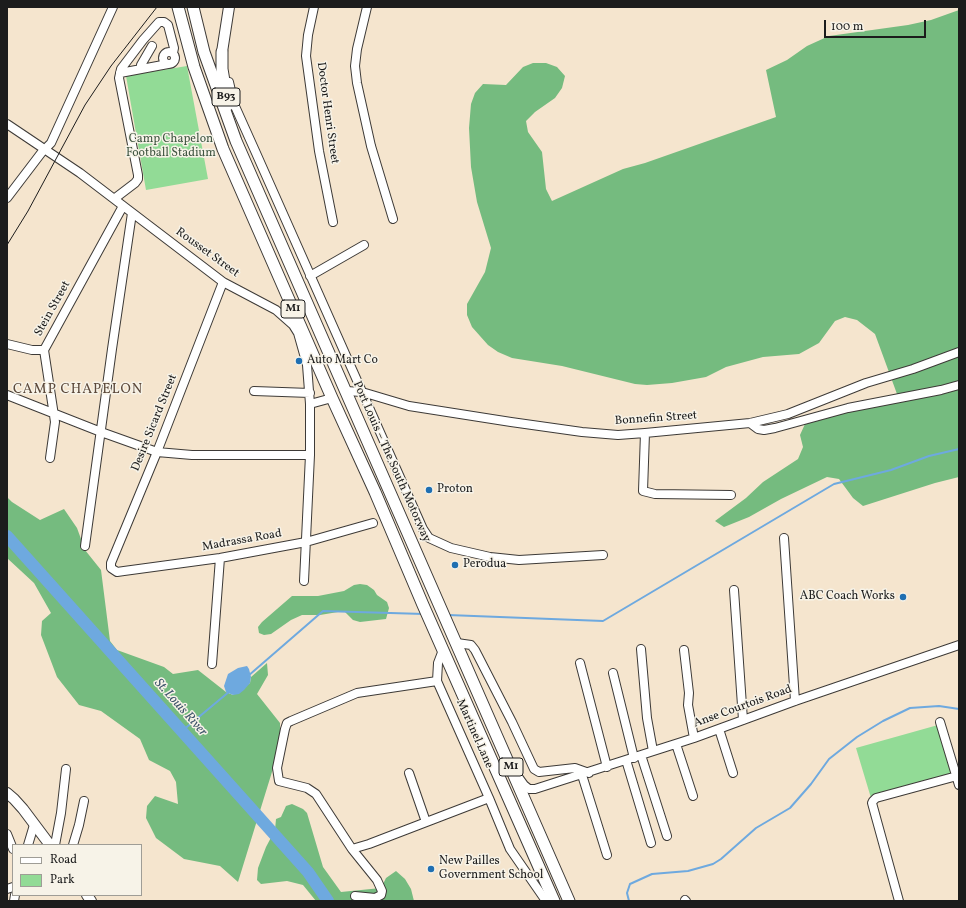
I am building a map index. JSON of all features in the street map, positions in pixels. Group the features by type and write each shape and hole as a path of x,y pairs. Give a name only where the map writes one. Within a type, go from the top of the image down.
{"highway":[{"name":"M1","path":"178,7 194,67 223,149 554,901"},
{"name":"Port Louis – The South Motorway","path":"193,7 204,52 236,141 569,901"},
{"name":"B93","path":"222,52 223,80 236,141"}],"main road":[{"name":"B93","path":"222,52 229,7"},
{"path":"7,793 14,799 49,844"}],"street":[{"path":"7,198 51,143 113,7"},
{"name":"Doctor Henri Street","path":"314,7 308,35 306,56 319,151 333,222"},
{"path":"368,7 357,49 355,66 371,146 393,219"},
{"path":"114,199 136,183 138,179 119,78 120,73 121,69 159,22 164,22 168,25 175,57 175,61 172,64 120,73"},
{"path":"143,40 164,54"},
{"path":"141,69 141,65 152,46"},
{"path":"164,54 169,52 173,53"},
{"path":"222,52 234,104 423,529 429,538 450,548 490,557 519,560 603,555"},
{"path":"164,54 163,60 168,64"},
{"name":"Rousset Street","path":"7,124 80,173 223,282 276,310 293,326 298,333 307,365 310,393 310,455 304,581"},
{"name":"Stein Street","path":"50,458 55,422 44,350 123,206"},
{"path":"85,546 132,213"},
{"path":"310,276 364,245"},
{"name":"Desire Sicard Street","path":"113,571 110,563 158,452 223,282"},
{"path":"7,344 32,350 44,350"},
{"name":"Bonnefin Street","path":"346,391 362,392 409,406 582,432 618,435 750,422 788,414 866,383 959,352"},
{"path":"750,422 758,429 764,430 848,408 941,390 959,385"},
{"path":"254,391 310,393"},
{"path":"7,394 54,414 158,452 192,455 310,455"},
{"path":"310,404 332,398"},
{"path":"645,433 642,491 655,494 731,495"},
{"name":"Madrassa Road","path":"113,571 124,571 220,558 306,542 373,523"},
{"path":"784,538 795,701"},
{"path":"212,664 220,558"},
{"path":"734,590 744,720"},
{"path":"457,643 471,645 475,650 534,769 539,772 576,768 585,774 607,855"},
{"name":"Anse Courtois Road","path":"535,789 694,738 795,701 959,645"},
{"path":"641,648 647,718 653,751"},
{"path":"355,896 375,898 381,895 382,891 377,880 352,849 316,794 308,788 279,781 277,768 287,723 357,693 438,681 438,663 443,650"},
{"path":"684,650 689,693 688,704 694,738"},
{"path":"580,663 607,767"},
{"path":"613,673 651,843"},
{"name":"Martinel Lane","path":"438,681 510,849 546,901"},
{"path":"899,901 872,803 876,798 958,780 940,722"},
{"path":"719,729 733,773"},
{"path":"676,744 693,796"},
{"path":"633,758 667,836"},
{"path":"508,759 524,785 529,789 535,789"},
{"path":"55,844 61,813 66,769"},
{"path":"409,773 426,822"},
{"path":"530,812 529,797 535,789"},
{"path":"352,849 369,844 489,798"},
{"path":"73,844 84,801"},
{"path":"28,844 34,825"},
{"path":"7,834 12,846"}],"green space":[{"path":"959,10 959,477 863,506 853,498 839,479 827,477 781,499 749,517 724,527 715,521 746,498 763,482 798,459 803,447 800,435 805,424 816,418 897,394 875,334 857,320 845,317 835,321 819,343 799,354 763,357 726,367 706,377 672,383 647,385 635,384 562,366 512,358 498,352 488,345 472,327 467,315 467,304 485,272 491,248 477,202 471,167 469,128 471,104 475,93 483,84 506,85 523,67 533,63 546,63 557,67 565,76 562,88 555,98 535,112 526,121 528,132 542,152 546,189 552,201 623,169 645,163 776,117 766,70 787,60 807,46 829,36 908,25 931,20"},
{"name":"Camp Chapelon Football Stadium","path":"187,66 208,179 146,190 126,76"},
{"path":"7,497 12,502 40,520 64,509 77,528 85,550 101,570 110,641 117,650 164,667 173,674 198,670 226,692 233,695 250,683 251,677 267,663 268,675 257,694 280,723 280,746 238,882 220,866 184,859 156,838 146,818 147,806 155,796 178,804 176,782 170,771 149,760 140,739 101,711 79,705 57,677 41,635 42,621 51,613 34,583 7,558"},
{"path":"354,585 367,585 387,602 389,608 386,619 360,622 353,620 344,611 320,615 302,615 291,620 271,634 264,635 259,633 258,627 262,622 292,596 318,596 344,591"},
{"path":"938,725 952,774 871,798 856,748"},
{"path":"292,804 303,809 307,813 323,867 341,892 381,888 386,878 396,871 405,879 411,889 414,901 316,901 303,885 287,881 261,884 257,880 258,868 266,847 275,830 276,819 281,817 286,806"}],"water":[{"path":"247,666 251,677 250,683 239,694 233,695 226,692 224,686 228,674 238,668"}],"waterway":[{"path":"448,615 603,621 834,484 891,470 929,456 959,449"},
{"name":"St. Louis River","path":"7,536 308,872 328,901"},
{"path":"248,676 323,611 424,614"},
{"path":"182,731 230,691"},
{"path":"629,901 627,893 630,884 652,874 688,871 713,864 721,859 756,828 790,808 811,784 829,759 857,737 883,721 910,708 939,706 959,709"}],"tram line":[{"path":"7,245 28,211 85,105 111,66 157,7"}],"place":[{"name":"Auto Mart Co","path":"299,361"},
{"name":"Proton","path":"429,490"},
{"name":"Perodua","path":"455,565"},
{"name":"ABC Coach Works","path":"903,597"},
{"name":"New Pailles Government School","path":"431,869"}],"district":[{"name":"CAMP CHAPELON","path":"78,390"}]}
